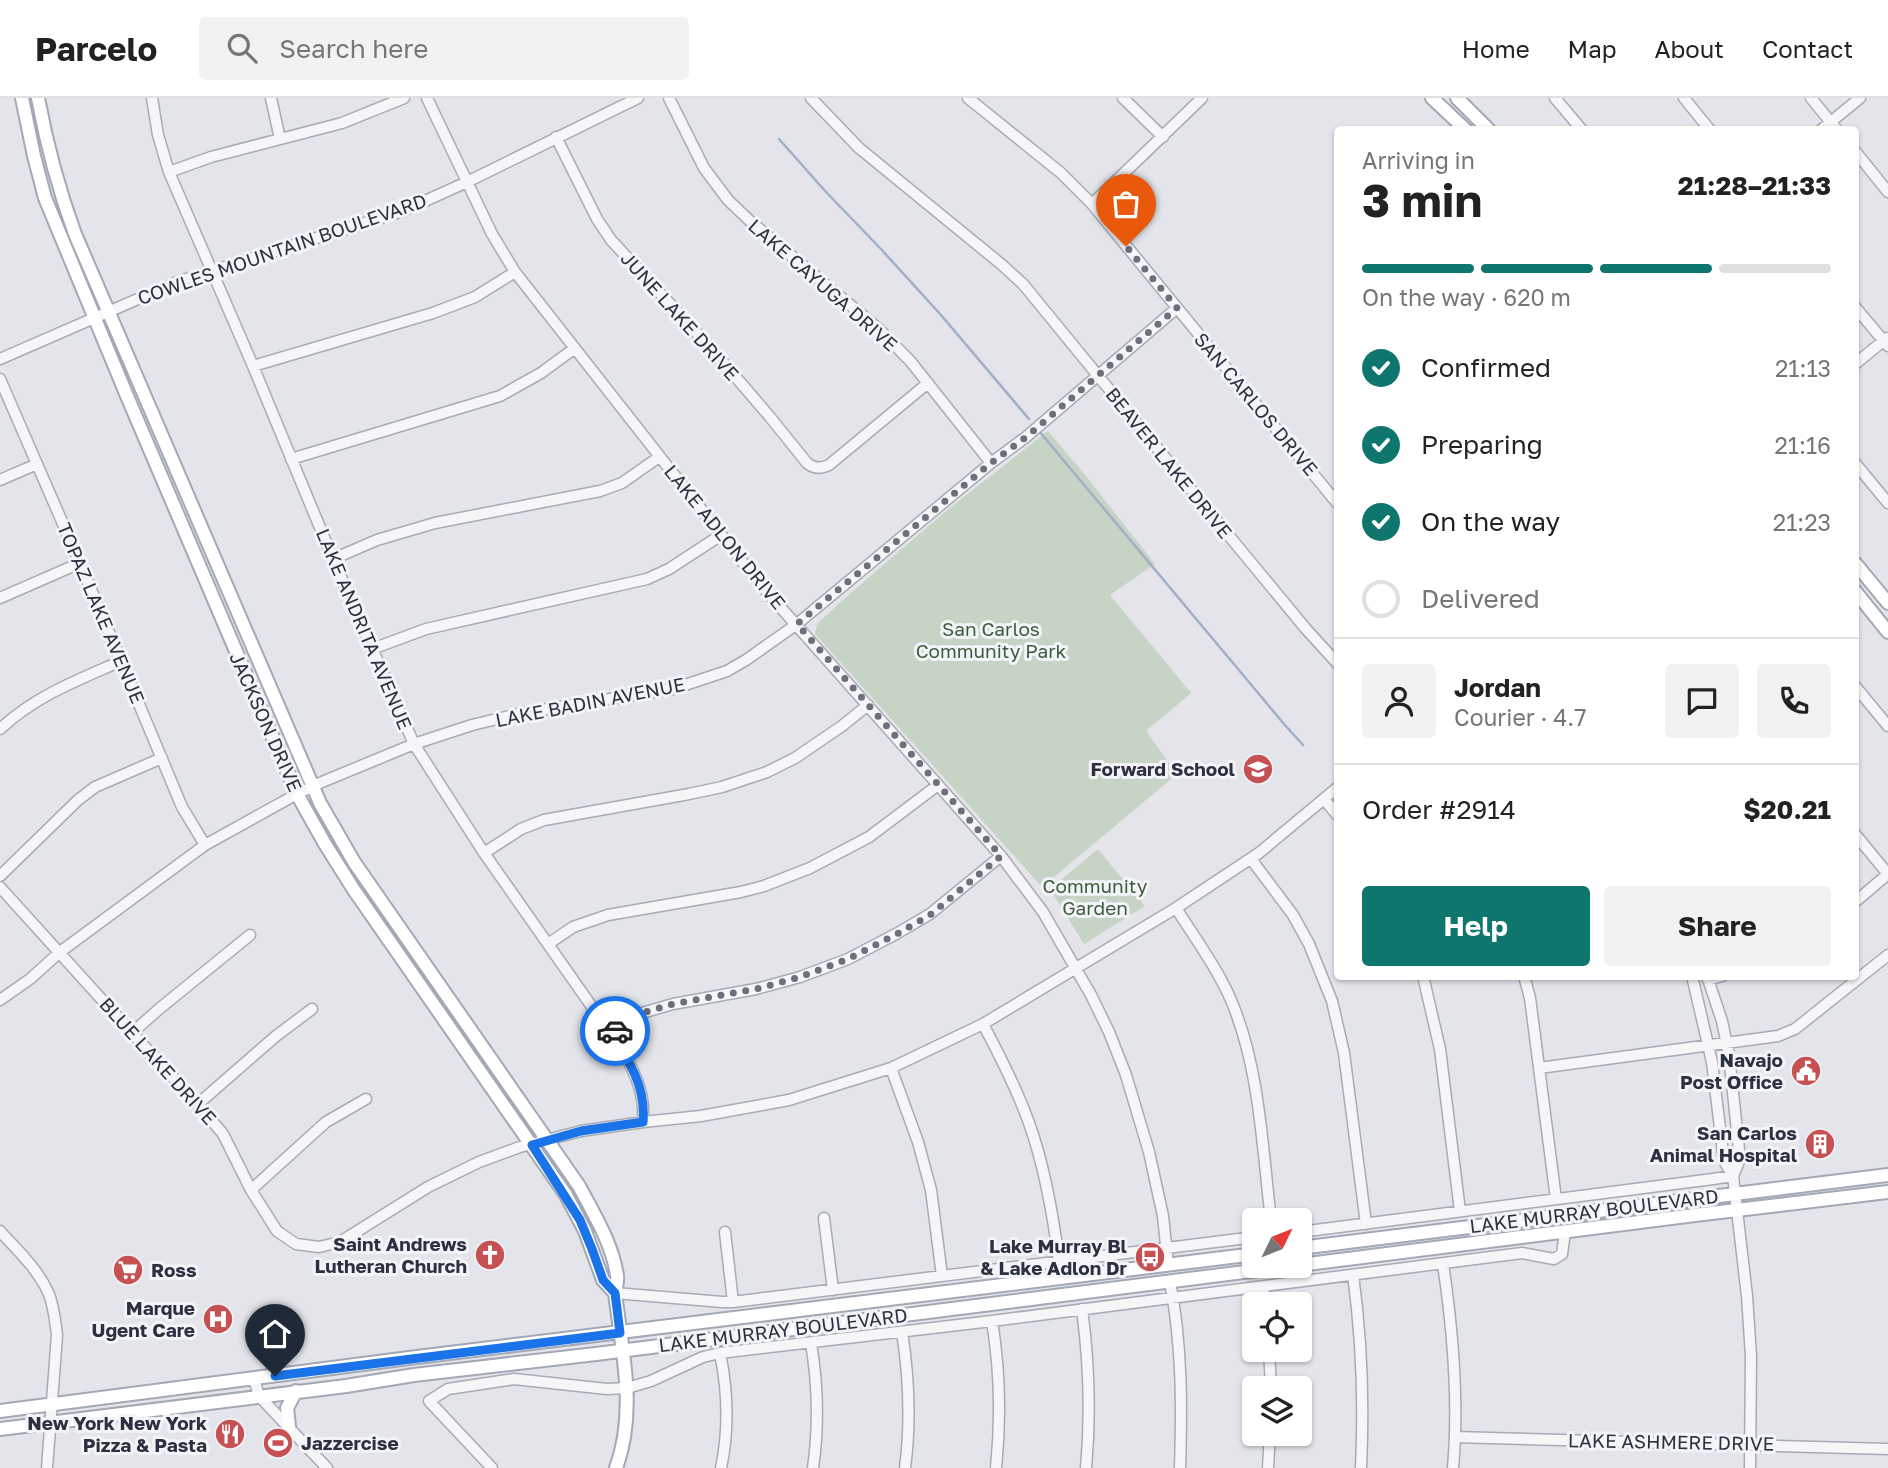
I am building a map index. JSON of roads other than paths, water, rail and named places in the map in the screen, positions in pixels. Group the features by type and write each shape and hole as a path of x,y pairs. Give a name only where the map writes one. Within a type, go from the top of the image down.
{"main road":[{"name":"JACKSON DRIVE","path":"22,98 45,198 297,794 354,890 532,1145 580,1220 603,1280 615,1293"},
{"name":"JACKSON DRIVE","path":"38,98 48,150 75,234 312,787 354,862 579,1186 610,1250 618,1278 615,1293 628,1416 626,1434 615,1468"},
{"path":"1432,98 1462,126"},
{"path":"1457,98 1485,126"},
{"path":"1859,567 1888,603"},
{"path":"1859,596 1888,632"},
{"name":"LAKE MURRAY BOULEVARD","path":"1312,1246 1888,1174"},
{"name":"LAKE MURRAY BOULEVARD","path":"0,1429 1888,1192"},
{"name":"LAKE MURRAY BOULEVARD","path":"0,1412 1242,1255"},
{"path":"1170,1282 1193,1261"},
{"path":"1143,1285 1168,1264"},
{"path":"289,1426 287,1408 296,1391"}],"street":[{"name":"LAKE ANDRITA AVENUE","path":"152,98 158,135 169,172 414,744 484,853 623,1051 639,1082 643,1122"},
{"path":"271,98 280,139"},
{"path":"169,172 211,157 342,123 404,98"},
{"name":"LAKE ADLON DRIVE","path":"427,98 492,234 515,272 759,583 1001,856 1043,912 1076,967 1109,1032 1135,1100 1163,1216 1168,1264"},
{"name":"COWLES MOUNTAIN BOULEVARD","path":"0,359 177,282 403,211 638,98"},
{"name":"LAKE CAYUGA DRIVE","path":"669,98 704,168 728,200 880,330 911,362 991,463"},
{"name":"BEAVER LAKE DRIVE","path":"811,98 859,148 1023,284 1334,660"},
{"name":"SAN CARLOS DRIVE","path":"968,98 1061,173 1092,204 1334,499"},
{"path":"1123,98 1163,137"},
{"path":"1092,204 1202,98"},
{"path":"1555,98 1579,126"},
{"path":"1684,98 1707,126"},
{"path":"1811,98 1834,125 1860,98"},
{"name":"JUNE LAKE DRIVE","path":"556,137 597,219 611,240 709,346 812,467 822,468 829,465 928,383"},
{"path":"1859,156 1888,192"},
{"path":"253,366 433,313 475,297 515,272"},
{"name":"LAKE BADIN AVENUE","path":"0,1000 30,979 60,952 205,845 312,787 414,744 472,725 523,713 673,689 727,671 746,660 797,624 1026,437 1177,308"},
{"path":"1859,311 1887,341 1859,361"},
{"path":"291,459 500,396 541,373 575,348"},
{"name":"TOPAZ LAKE AVENUE","path":"0,379 182,807 205,845"},
{"path":"333,559 377,540 435,523 600,491 622,483 659,457"},
{"path":"0,480 37,464"},
{"path":"1859,468 1888,503"},
{"path":"372,649 426,629 647,579 669,569 721,535"},
{"path":"0,598 80,563"},
{"path":"0,729 26,707 54,690 121,661"},
{"path":"1859,691 1888,726"},
{"path":"484,853 521,829 544,820 690,794 767,772 804,752 868,705"},
{"path":"0,876 78,800 95,787 162,758"},
{"path":"548,944 573,927 608,915 741,892 810,868 869,837 938,785"},
{"path":"532,1145 581,1131 701,1116 789,1100 891,1069 984,1024 1176,908 1251,859 1334,791"},
{"path":"1324,799 1334,811"},
{"path":"1859,839 1888,874 1859,899"},
{"path":"610,1034 642,1013 673,1004 756,989 848,959 930,915 1001,856"},
{"path":"1251,859 1293,915 1309,944 1332,1001 1344,1053 1366,1224"},
{"name":"BLUE LAKE DRIVE","path":"0,887 223,1134 271,1225 289,1240 304,1246 319,1247 340,1241 428,1187 480,1163 532,1145"},
{"path":"1176,908 1220,979 1246,1042 1255,1081 1270,1208"},
{"path":"132,1034 250,936"},
{"path":"1859,975 1888,955"},
{"path":"1424,980 1440,1049 1460,1211"},
{"path":"1525,980 1530,998 1556,1199"},
{"path":"1693,980 1712,1062 1724,1161 1733,1175 1752,1356 1750,1468"},
{"path":"1708,980 1727,1044 1740,1148 1740,1159 1733,1175"},
{"path":"1539,1068 1778,1036 1796,1029 1852,980"},
{"path":"198,1104 276,1036 312,1009"},
{"path":"984,1024 1029,1122 1045,1182 1059,1261"},
{"path":"891,1069 918,1142 930,1190 942,1276"},
{"path":"251,1190 326,1122 366,1099"},
{"name":"LAKE MURRAY BOULEVARD","path":"1312,1230 1713,1180 1733,1175"},
{"path":"824,1218 832,1290"},
{"path":"0,1231 32,1266 48,1292 55,1316 57,1335 47,1468"},
{"name":"LAKE MURRAY BOULEVARD","path":"492,1468 429,1401 448,1389 514,1380 607,1389 627,1388 651,1381 703,1357 720,1353 1522,1253 1554,1259 1562,1254 1565,1232"},
{"path":"725,1233 733,1302"},
{"name":"LAKE MURRAY BOULEVARD","path":"615,1293 733,1302 1242,1239"},
{"path":"1443,1264 1454,1368 1453,1468"},
{"path":"1353,1275 1363,1371 1361,1468"},
{"path":"1170,1282 1181,1374 1180,1468"},
{"path":"1263,1287 1264,1292"},
{"path":"1082,1309 1089,1384 1086,1468"},
{"path":"992,1321 999,1386 996,1468"},
{"path":"902,1332 909,1399 905,1468"},
{"path":"811,1343 817,1384 813,1468"},
{"path":"720,1353 727,1405 720,1468"},
{"path":"254,1379 259,1395 327,1468"},
{"name":"LAKE ASHMERE DRIVE","path":"1455,1437 1888,1449"},
{"path":"1268,1468 1269,1446"}],"waterway":[{"path":"779,139 941,315 1029,419"},
{"path":"1039,431 1303,745"}],"place":[{"name":"Forward School","path":"1258,769"},
{"name":"Navajo Post Office","path":"1806,1071"},
{"name":"San Carlos Animal Hospital","path":"1820,1144"},
{"name":"Saint Andrews Lutheran Church","path":"490,1255"},
{"name":"Lake Murray Bl & Lake Adlon Dr","path":"1150,1257"},
{"name":"Ross","path":"128,1270"},
{"name":"Marque Ugent Care","path":"218,1319"},
{"name":"New York New York Pizza & Pasta","path":"230,1434"},
{"name":"Jazzercise","path":"278,1443"}],"park label":[{"name":"San Carlos Community Park","path":"991,640"},
{"name":"Community Garden","path":"1095,897"}]}
